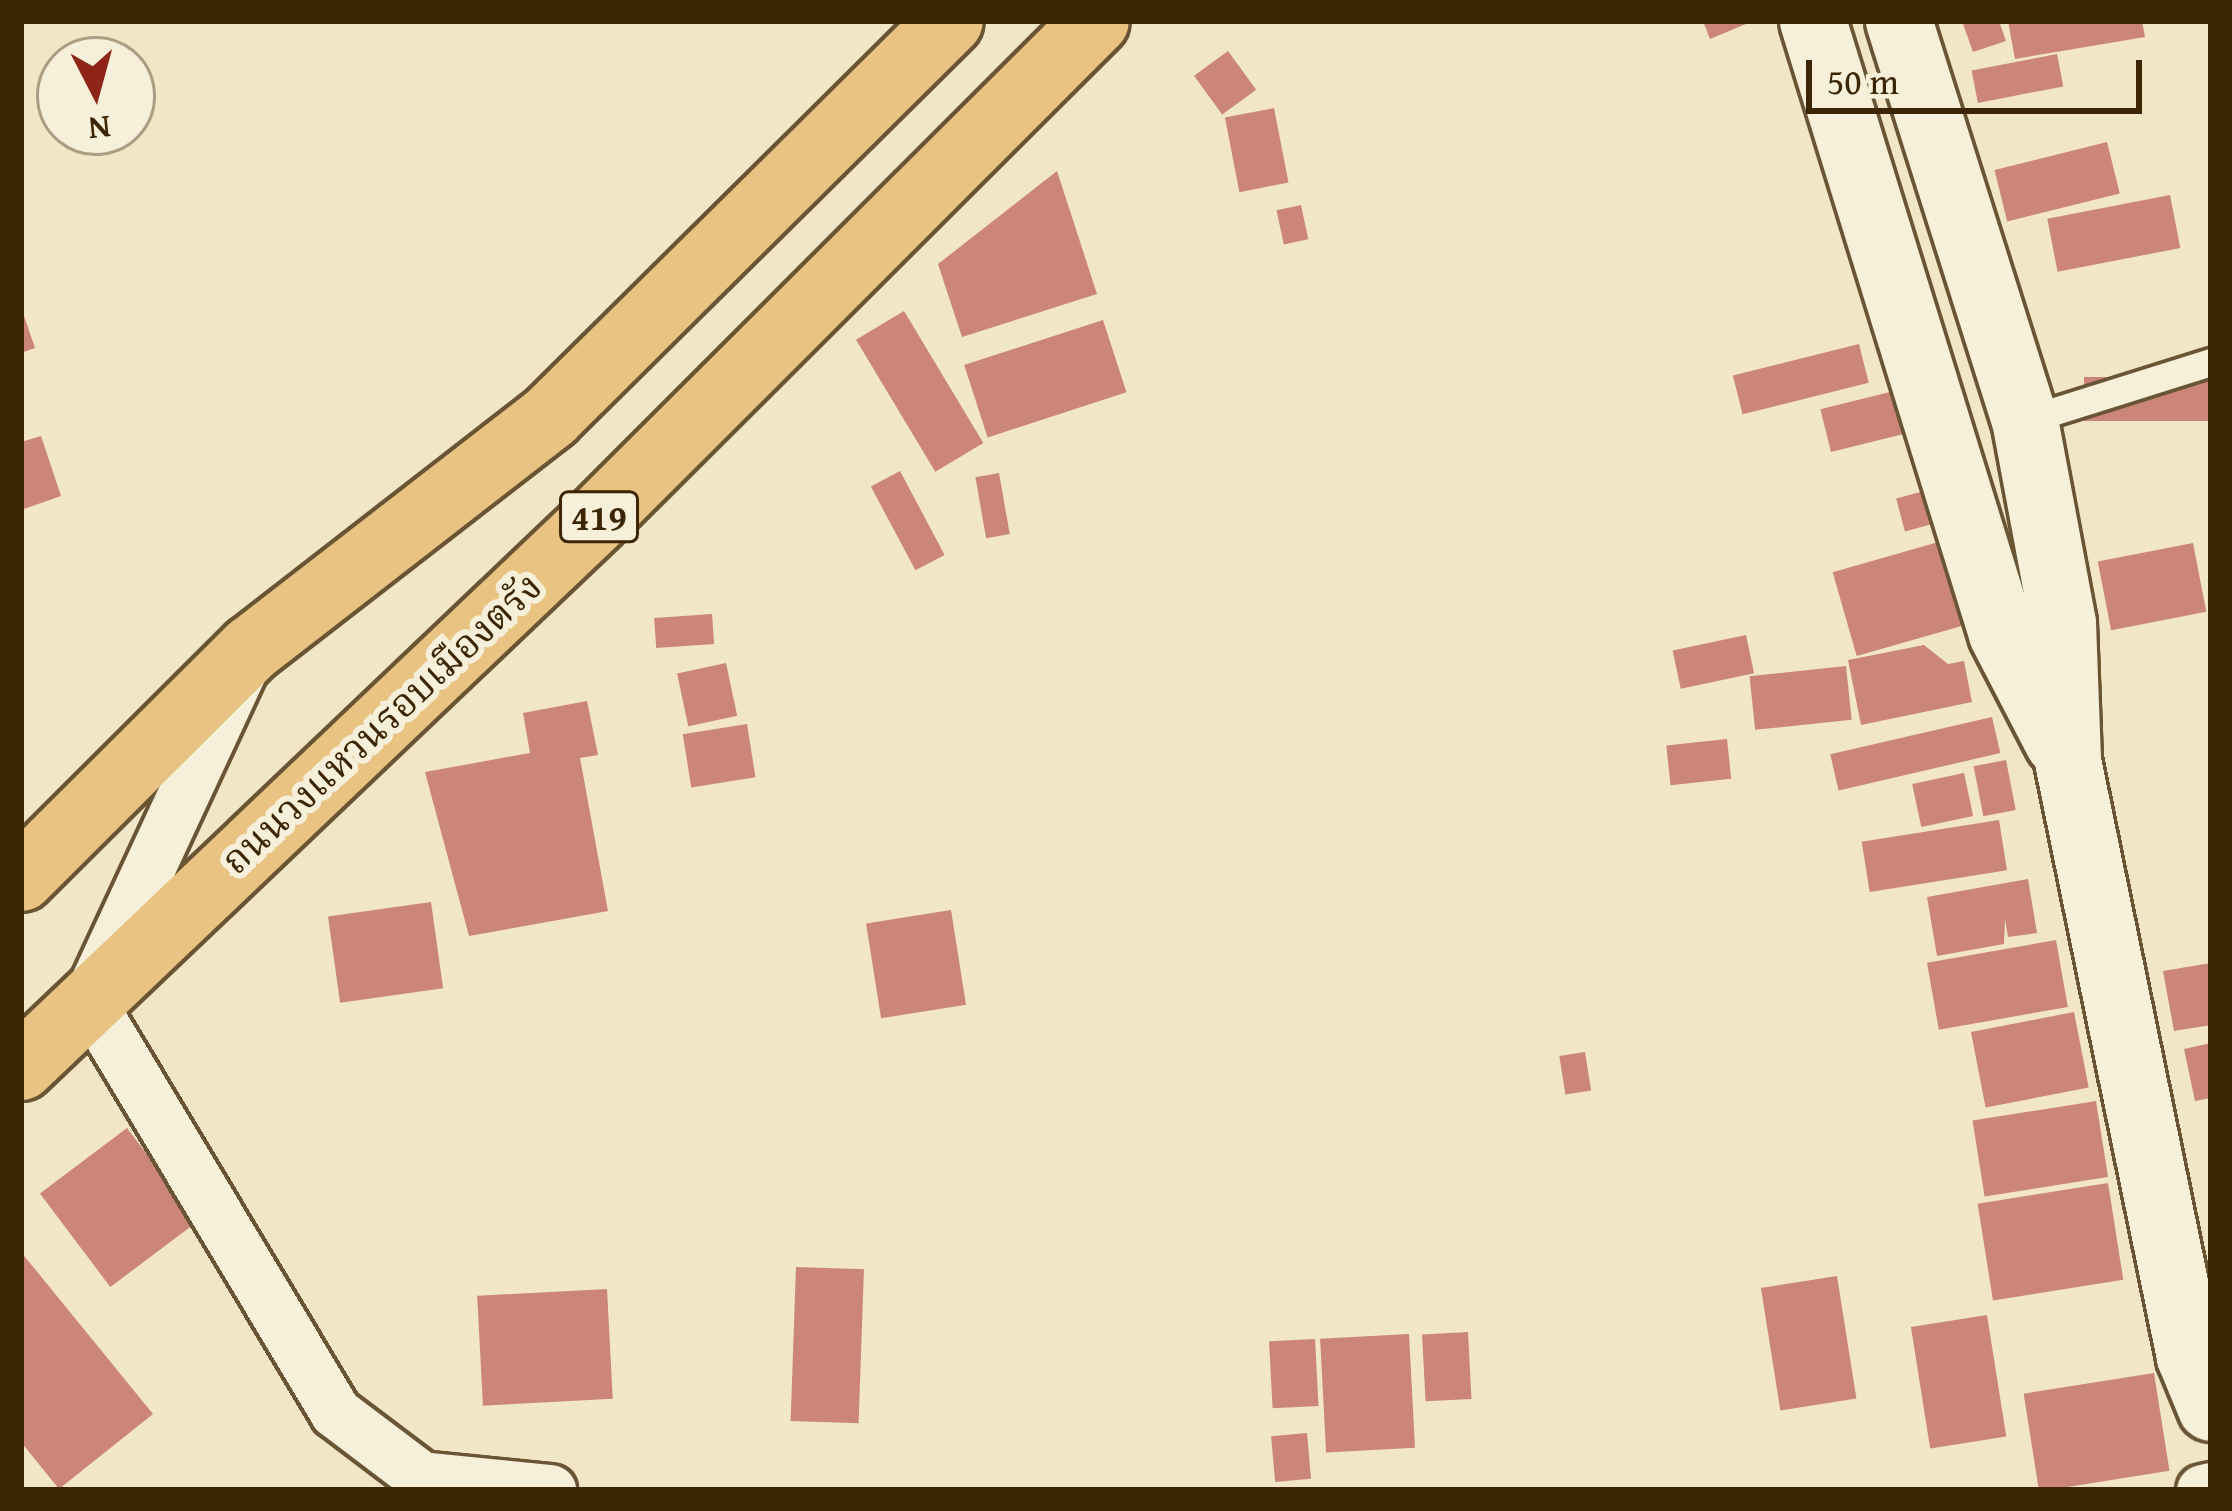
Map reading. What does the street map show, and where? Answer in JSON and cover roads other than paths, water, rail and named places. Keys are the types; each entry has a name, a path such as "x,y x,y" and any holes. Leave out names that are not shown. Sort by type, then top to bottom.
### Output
{"highway":[{"path":"21,878 251,649 551,416 950,21"},
{"name":"ถนนวงแหวนรอบเมืองตรัง","path":"21,1067 596,520 1096,21"}],"street":[{"path":"1813,21 2002,634 2068,761"},
{"path":"1900,21 2025,420 2063,623 2068,761 2190,1357 2211,1408"},
{"path":"251,649 88,999 335,1412 421,1477 550,1490"},
{"path":"2202,1490 2211,1488"}],"lane":[{"path":"2025,420 2211,362"}]}
